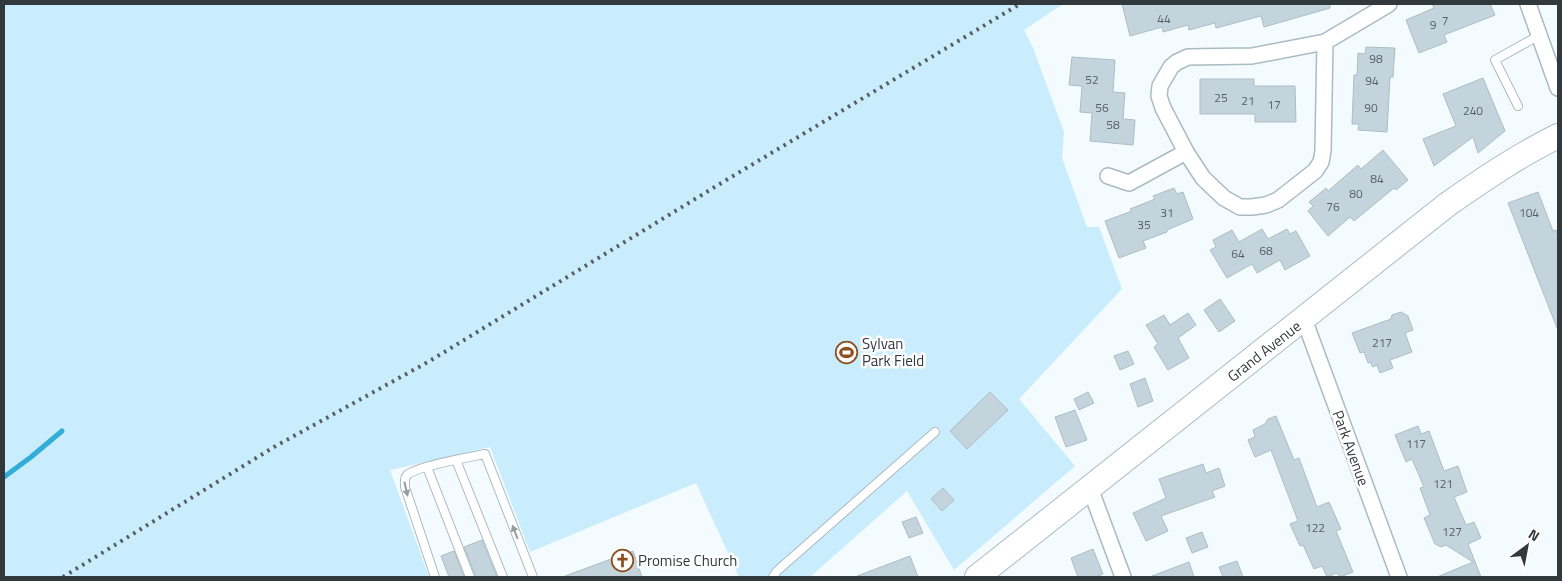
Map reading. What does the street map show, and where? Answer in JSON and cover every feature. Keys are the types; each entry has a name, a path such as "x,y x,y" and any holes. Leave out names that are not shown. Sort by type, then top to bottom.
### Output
{"main road":[{"name":"Grand Avenue","path":"977,577 1448,204 1489,176 1558,136"}],"street":[{"path":"1325,42 1323,151 1315,171 1278,200 1266,205 1240,206 1224,198 1204,178 1186,152 1169,121 1159,96 1160,86 1170,67 1188,57 1252,56 1325,42 1389,4"},
{"path":"1528,4 1558,88"},
{"path":"1108,176 1129,184 1186,152"},
{"name":"Park Avenue","path":"1304,319 1399,577"},
{"path":"1090,488 1123,577"}],"lane":[{"path":"1518,106 1495,60 1538,36"},
{"path":"773,577 784,564 935,432"},
{"path":"435,577 404,479 408,474 428,467 485,454 532,577"},
{"path":"456,460 503,577"},
{"path":"428,467 470,577"}],"shaded area":[{"path":"4,4 1063,4 1024,30 1033,48 1064,132 1062,158 1087,227 1099,227 1122,289 1019,399 1075,466 954,570 907,491 810,577 739,577 696,483 530,552 490,447 390,470 429,577 4,577"}],"building":[{"path":"1122,4 1330,4 1330,8 1264,27 1261,16 1216,28 1215,23 1189,30 1188,25 1163,32 1162,27 1130,36"},
{"path":"1432,4 1490,4 1495,15 1444,35 1447,42 1419,53 1406,20 1434,8"},
{"path":"1366,47 1395,48 1393,77 1390,77 1387,132 1358,130 1359,124 1352,124 1354,75 1357,75 1358,53 1365,54"},
{"path":"1072,57 1115,60 1113,92 1125,93 1123,119 1135,120 1133,145 1090,141 1092,113 1080,112 1082,86 1069,85"},
{"path":"1483,78 1505,131 1478,153 1473,137 1434,166 1423,139 1456,126 1443,94"},
{"path":"1200,79 1254,79 1254,86 1295,86 1296,122 1255,122 1255,114 1200,114"},
{"path":"1383,150 1408,180 1396,190 1394,188 1354,221 1350,217 1328,236 1308,211 1313,206 1309,202 1326,188 1328,191 1358,165 1361,169"},
{"path":"1174,188 1177,194 1183,192 1193,219 1143,241 1146,248 1119,258 1105,221 1132,211 1130,209 1155,199 1153,196"},
{"path":"1538,192 1553,231 1556,230 1558,237 1558,328 1508,203"},
{"path":"1262,229 1268,239 1287,229 1290,234 1296,231 1310,256 1285,270 1280,260 1257,273 1252,264 1227,278 1210,250 1216,247 1213,240 1232,230 1239,242"},
{"path":"1220,299 1235,321 1219,332 1204,310"},
{"path":"1401,312 1408,316 1413,330 1405,333 1412,352 1390,360 1393,368 1380,373 1377,365 1373,367 1370,362 1368,363 1364,352 1360,353 1352,333 1391,319 1392,315"},
{"path":"1188,313 1196,325 1178,338 1189,358 1168,370 1154,347 1158,344 1146,325 1164,315 1170,325"},
{"path":"1128,351 1134,364 1120,370 1114,356"},
{"path":"1145,378 1153,401 1138,407 1130,384"},
{"path":"990,392 1008,410 967,449 950,431"},
{"path":"1088,392 1094,403 1079,410 1074,399"},
{"path":"1075,410 1087,440 1066,447 1055,417"},
{"path":"1276,416 1294,460 1299,458 1317,507 1329,502 1341,529 1336,531 1353,572 1340,577 1337,573 1327,577 1322,566 1314,569 1303,545 1300,546 1290,524 1298,521 1271,450 1255,457 1248,440 1255,437 1253,430 1265,424 1268,419"},
{"path":"1418,426 1421,434 1429,431 1444,471 1458,466 1467,492 1454,497 1466,525 1474,522 1481,538 1468,544 1481,577 1437,577 1473,562 1446,545 1441,547 1435,544 1424,518 1430,515 1420,488 1424,487 1412,459 1406,462 1395,435"},
{"path":"1203,464 1206,473 1219,468 1225,486 1212,491 1215,497 1161,516 1168,531 1146,541 1133,513 1166,498 1159,479"},
{"path":"943,488 954,500 942,511 931,499"},
{"path":"916,517 923,533 909,538 902,522"},
{"path":"1202,532 1208,547 1192,553 1186,538"},
{"path":"482,540 497,577 476,577 464,547"},
{"path":"1093,549 1103,574 1096,577 1078,577 1071,558"},
{"path":"454,551 464,577 449,577 441,556"},
{"name":"Promise Church","path":"633,551 642,577 565,577 565,576"},
{"path":"910,556 918,577 857,576"},
{"path":"1237,561 1243,577 1223,577 1219,567"},
{"path":"1189,562 1194,577 1152,577 1152,576"}],"waterway":[{"path":"4,477 62,431"}],"railway":[{"path":"63,577 274,447 428,362 1020,4"}],"place":[{"name":"Sylvan Park Field","path":"846,352"},
{"name":"Promise Church","path":"622,560"}]}
